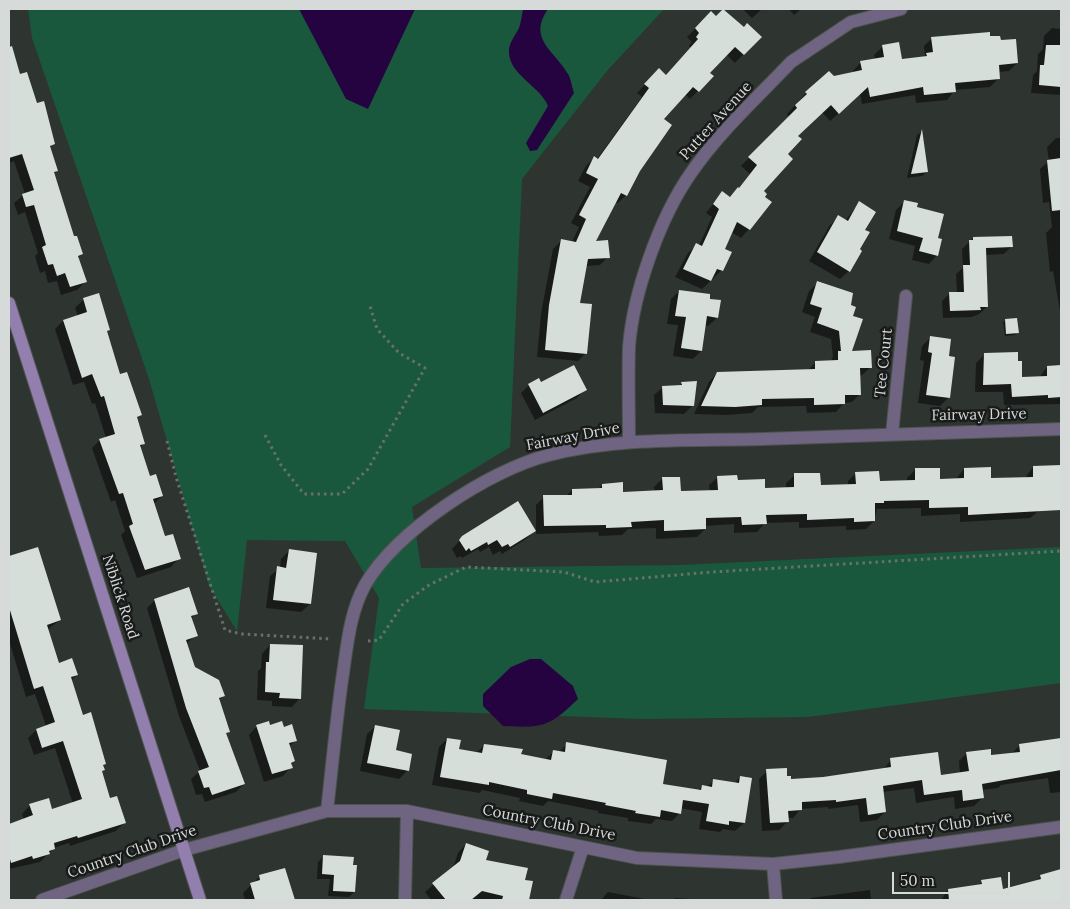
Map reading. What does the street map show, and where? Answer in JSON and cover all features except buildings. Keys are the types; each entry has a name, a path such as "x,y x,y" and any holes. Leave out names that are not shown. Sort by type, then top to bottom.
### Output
{"main road":[{"name":"Niblick Road","path":"9,303 200,900"}],"street":[{"name":"Putter Avenue","path":"629,442 630,346 638,300 647,262 677,196 690,173 705,154 791,62 806,50 851,22 901,9"},
{"name":"Tee Court","path":"892,434 906,296"},
{"name":"Fairway Drive","path":"327,811 348,636 356,605 366,584 384,561 419,527 446,507 518,464 551,454 629,442 1061,430"},
{"name":"Country Club Drive","path":"42,900 184,850 327,811 407,811 637,858 773,864 1061,827"},
{"path":"405,900 407,811"},
{"path":"566,900 583,847"},
{"path":"773,864 776,900"}],"path":[{"path":"265,435 281,465 304,494 342,494 368,469 425,368 399,353 377,329 370,306"},
{"path":"167,441 176,477 225,630 242,634 332,639"},
{"path":"368,641 379,640 403,604 429,585 466,567 564,572 595,582 712,572 1061,551"}],"green space":[{"path":"28,9 664,9 607,71 522,179 510,447 412,507 421,568 680,565 1061,547 1061,683 808,717 643,719 364,709 379,598 345,541 247,540 237,631 209,586 149,379 32,38"}],"shaded area":[{"path":"299,9 415,9 368,109 346,99"},
{"path":"523,9 548,9 542,19 540,29 542,37 545,44 568,74 574,93 537,150 530,151 526,143 548,106 511,61 510,46 519,28"},
{"path":"530,659 541,659 573,686 578,699 560,715 545,724 528,727 503,726 483,706 483,694 511,667"}]}
